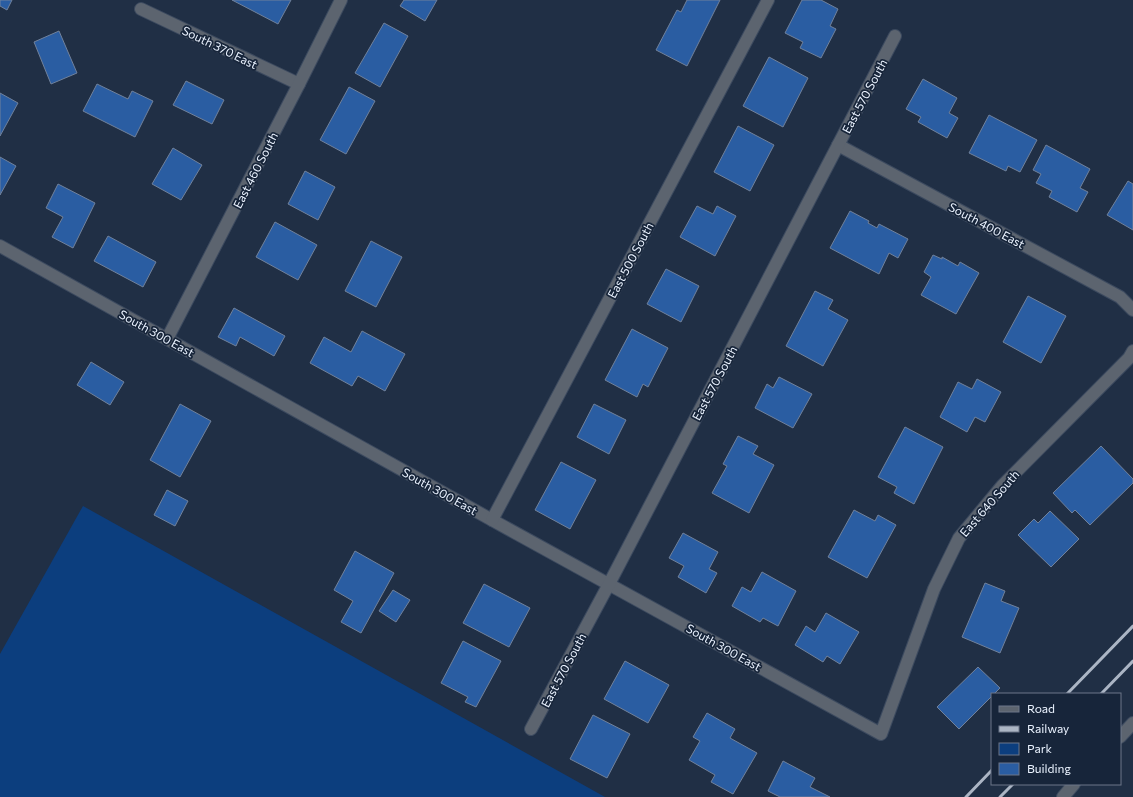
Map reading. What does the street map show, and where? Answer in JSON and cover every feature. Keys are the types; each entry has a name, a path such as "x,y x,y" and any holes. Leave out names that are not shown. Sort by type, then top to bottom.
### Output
{"street":[{"name":"East 460 South","path":"167,339 341,0"},
{"name":"East 500 South","path":"492,520 768,0"},
{"name":"South 370 East","path":"142,9 299,84"},
{"name":"East 570 South","path":"531,729 609,584 895,36"},
{"name":"South 400 East","path":"838,145 1120,297 1133,310"},
{"name":"South 300 East","path":"0,246 492,520 881,734"},
{"name":"East 640 South","path":"881,734 934,589 959,538 1002,486 1130,358 1133,352"},
{"path":"1121,736 1133,723"},
{"path":"1063,797 1073,785"}],"green space":[{"path":"83,506 605,797 0,797 0,654"}],"building":[{"path":"0,0 12,0 7,10 0,6"},
{"path":"232,0 291,0 278,24"},
{"path":"404,0 437,0 425,21 400,6"},
{"path":"687,0 720,0 687,66 656,50 677,10 681,12"},
{"path":"802,0 821,0 838,9 830,26 836,29 821,58 800,48 803,42 785,33"},
{"path":"384,23 408,36 380,87 355,73"},
{"path":"59,31 77,73 51,84 34,42"},
{"path":"769,57 808,78 783,127 743,106"},
{"path":"923,79 957,98 949,113 958,118 947,138 918,122 921,117 906,109"},
{"path":"186,81 224,100 212,124 173,105"},
{"path":"97,84 128,99 132,91 153,101 135,137 83,111"},
{"path":"349,87 375,101 346,154 320,140"},
{"path":"0,93 18,103 0,136"},
{"path":"989,115 1037,140 1020,172 1008,166 1006,171 969,153"},
{"path":"738,126 774,145 750,191 714,172"},
{"path":"1046,145 1090,169 1080,188 1088,192 1077,212 1049,197 1052,191 1036,183 1041,174 1033,170"},
{"path":"173,148 202,165 181,200 152,184"},
{"path":"0,157 16,166 0,195"},
{"path":"305,171 335,187 318,220 288,204"},
{"path":"1128,181 1133,184 1133,230 1107,215"},
{"path":"58,184 95,203 73,248 52,237 63,217 46,208"},
{"path":"697,206 713,214 717,206 736,216 715,256 680,237"},
{"path":"850,211 869,221 868,223 877,228 879,224 908,239 898,258 889,253 879,274 830,248"},
{"path":"275,222 317,245 298,280 256,257"},
{"path":"108,236 156,262 143,287 94,261"},
{"path":"371,241 402,257 376,307 345,291"},
{"path":"933,255 942,259 942,257 958,266 960,262 979,273 956,314 921,295 931,277 924,272"},
{"path":"666,269 699,286 681,322 647,304"},
{"path":"815,291 833,300 828,309 848,320 823,366 786,346"},
{"path":"1028,296 1066,316 1041,363 1003,342"},
{"path":"234,308 285,336 274,356 240,337 236,346 218,337"},
{"path":"632,329 668,348 648,387 643,384 637,397 605,380"},
{"path":"362,331 405,354 385,391 358,376 352,386 310,363 324,337 351,352"},
{"path":"91,362 124,382 110,405 77,385"},
{"path":"779,377 812,394 793,428 755,408 767,384 773,388"},
{"path":"977,379 1001,392 985,422 975,417 967,432 940,417 958,382 972,389"},
{"path":"180,404 211,421 180,477 150,460"},
{"path":"594,404 626,420 609,454 577,437"},
{"path":"905,427 943,447 914,504 894,493 897,487 878,477"},
{"path":"738,436 758,446 753,454 774,465 749,513 712,493 727,466 723,464"},
{"path":"1101,446 1133,479 1133,483 1090,525 1075,510 1072,513 1053,493"},
{"path":"561,462 596,480 570,529 535,510"},
{"path":"167,490 188,501 175,526 154,515"},
{"path":"854,510 875,521 878,515 896,525 867,578 828,557"},
{"path":"1050,511 1079,539 1051,567 1018,535 1034,519 1038,523"},
{"path":"683,533 718,552 709,569 717,573 706,593 678,577 684,566 669,558"},
{"path":"355,551 394,573 361,633 341,622 353,601 334,590"},
{"path":"762,572 796,591 778,626 763,618 760,622 732,606 742,587 751,592"},
{"path":"985,583 1005,591 1001,601 1019,608 1000,653 962,637"},
{"path":"484,584 530,608 509,647 463,623"},
{"path":"393,590 410,600 396,622 379,611"},
{"path":"826,613 859,632 840,664 827,656 823,662 795,645 806,626 815,632"},
{"path":"463,641 501,661 476,707 465,702 468,697 441,683"},
{"path":"625,661 669,685 648,723 604,699"},
{"path":"978,667 1000,688 995,693 991,693 991,697 959,729 937,707"},
{"path":"707,713 735,729 730,738 757,753 733,794 711,782 715,775 689,760 700,741 693,737"},
{"path":"593,715 630,734 607,778 570,759"},
{"path":"783,761 815,778 810,787 830,797 780,797 768,791"}],"railway":[{"path":"1068,693 1133,626"},
{"path":"1102,693 1133,661"},
{"path":"966,797 991,771"},
{"path":"1000,797 1012,785"}]}
